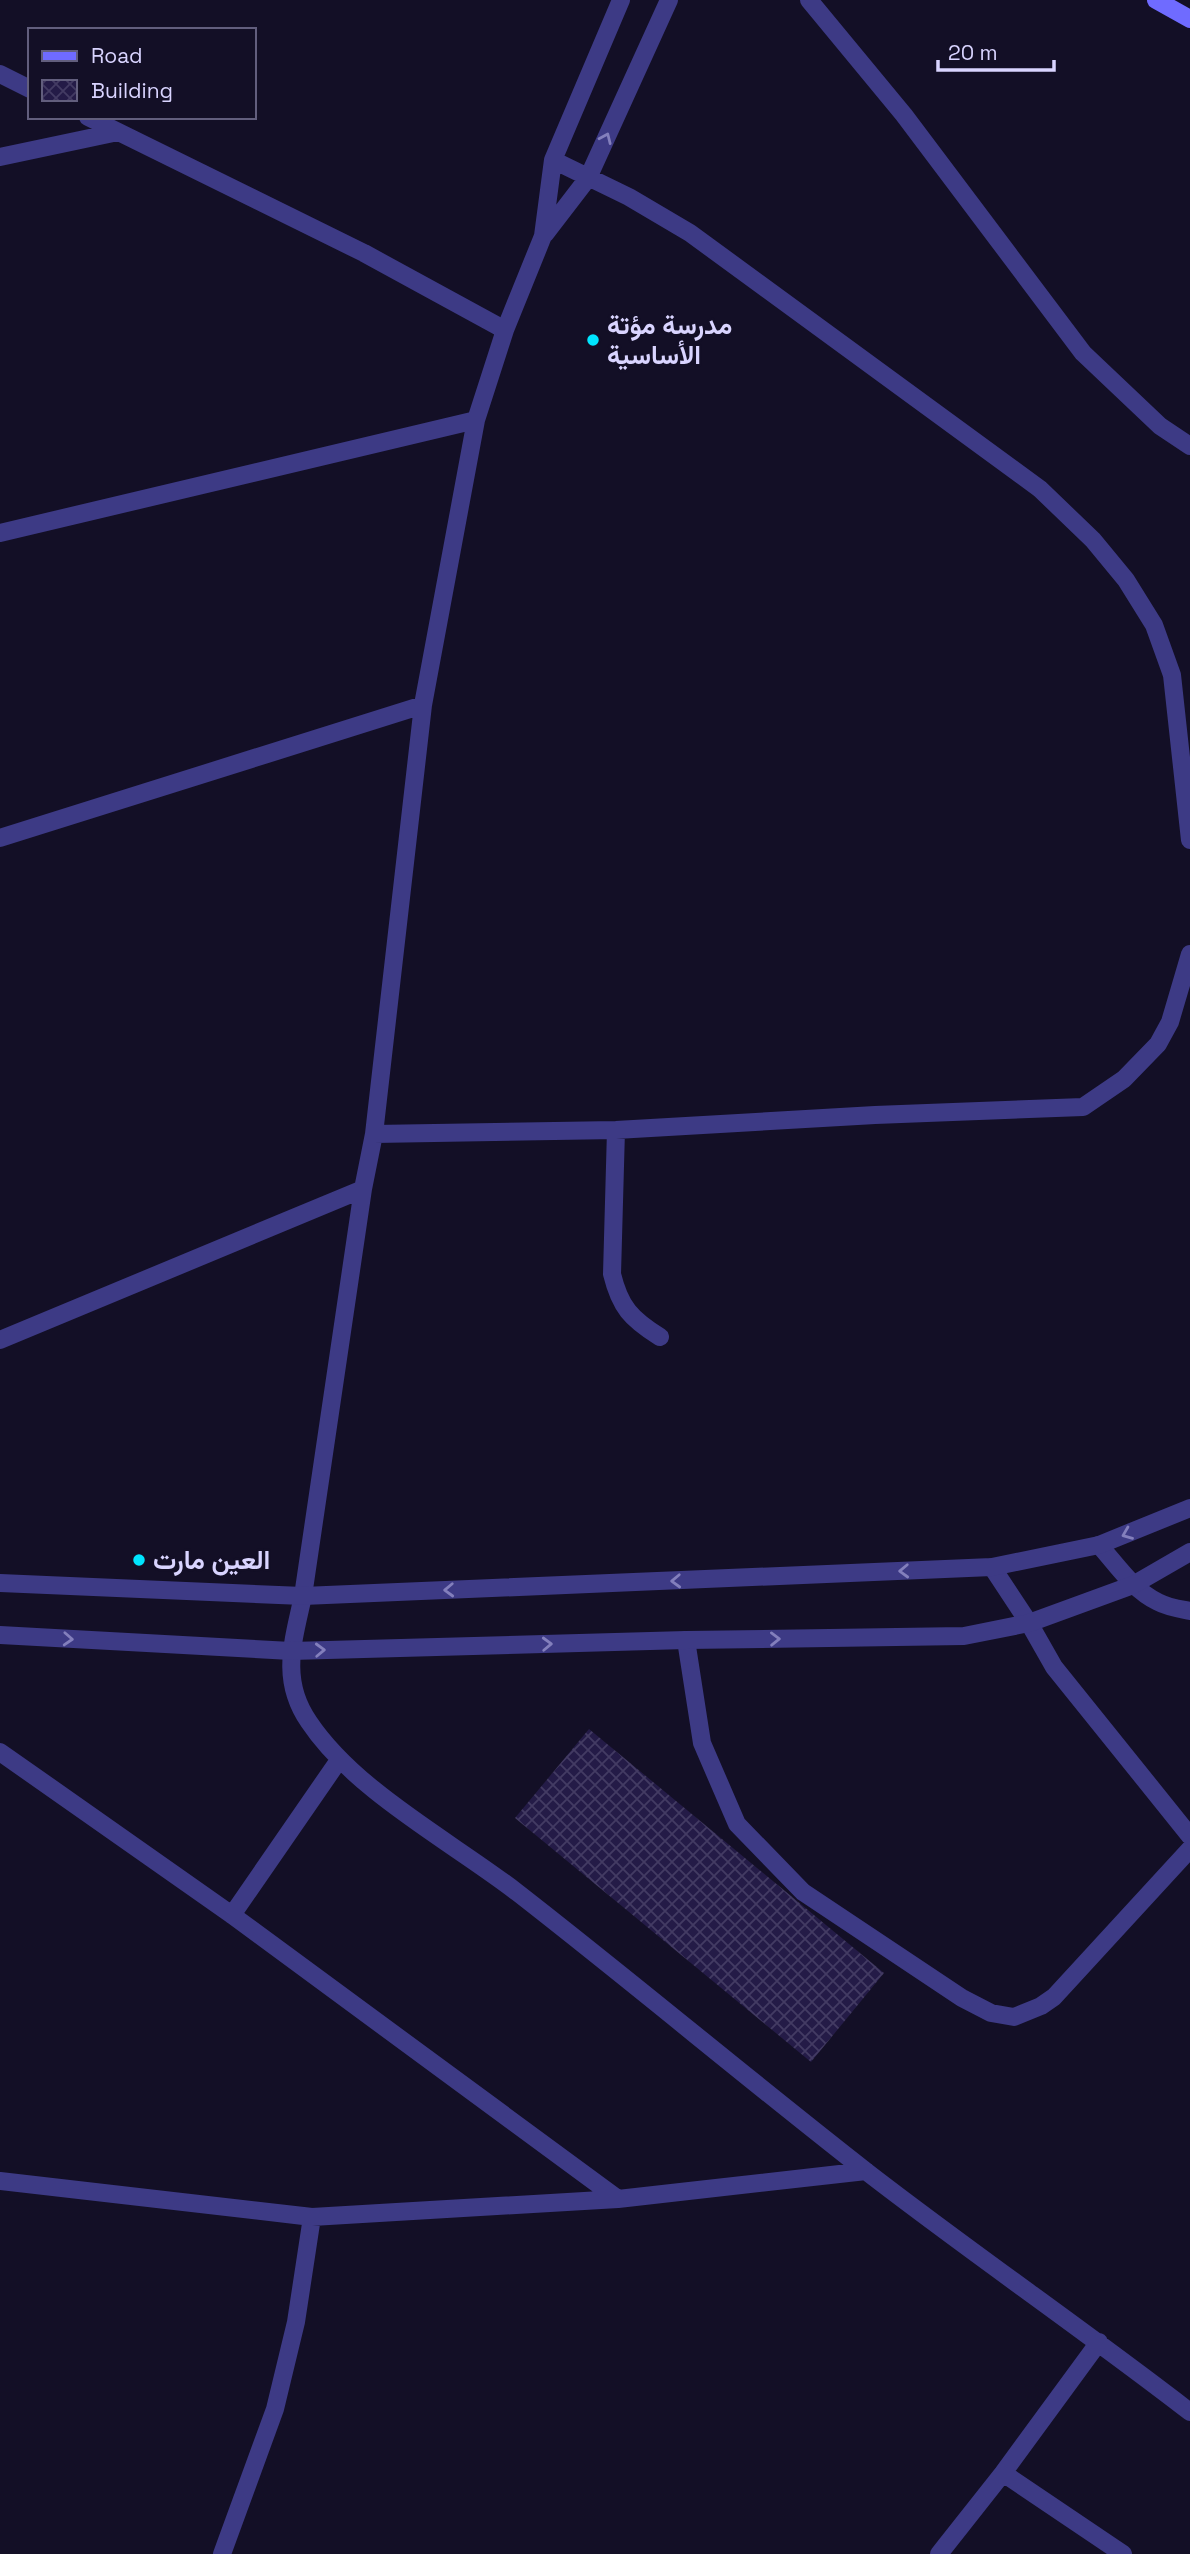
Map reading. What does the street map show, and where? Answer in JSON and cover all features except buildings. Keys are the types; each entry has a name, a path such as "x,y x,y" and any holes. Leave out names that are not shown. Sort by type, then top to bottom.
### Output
{"main road":[{"path":"1156,0 1190,19"}],"street":[{"path":"621,0 553,160 543,236 505,330 476,419 424,705 374,1134 363,1189 303,1596 291,1651 293,1693 308,1722 339,1760 515,1891 866,2171 1190,2412"},
{"path":"543,236 588,178 669,0"},
{"path":"809,0 904,115 1083,353 1160,426 1190,446"},
{"path":"0,75 28,88"},
{"path":"92,119 364,253 505,330"},
{"path":"0,157 118,132"},
{"path":"553,160 629,197 680,227 750,276 1040,489 1093,540 1126,580 1154,625 1171,675 1190,840"},
{"path":"0,533 476,419"},
{"path":"0,838 424,705"},
{"path":"374,1134 616,1130 875,1115 1083,1107 1124,1079 1158,1044 1170,1022 1190,954"},
{"path":"616,1130 612,1274 617,1294 631,1316 660,1337"},
{"path":"0,1340 363,1189"},
{"path":"0,1583 303,1596 992,1567 1099,1545 1190,1508"},
{"path":"1099,1545 1133,1585 1159,1603 1190,1611"},
{"path":"0,1635 291,1651 686,1640 964,1636 1029,1623 1133,1585 1190,1552"},
{"path":"992,1567 1054,1667 1190,1836"},
{"path":"686,1640 702,1743 737,1824 803,1892 962,1998 992,2013 1014,2017 1041,2006 1054,1997 1190,1849"},
{"path":"0,1752 232,1915 618,2199"},
{"path":"232,1915 339,1760"},
{"path":"0,2181 312,2217 618,2199 866,2171"},
{"path":"222,2554 275,2409 296,2322 312,2217"},
{"path":"939,2554 1003,2473 1099,2342"},
{"path":"1003,2473 1123,2554"}],"place":[{"name":"مدرسة مؤتة الأساسية","path":"593,340"},
{"name":"العين مارت","path":"139,1560"}]}
